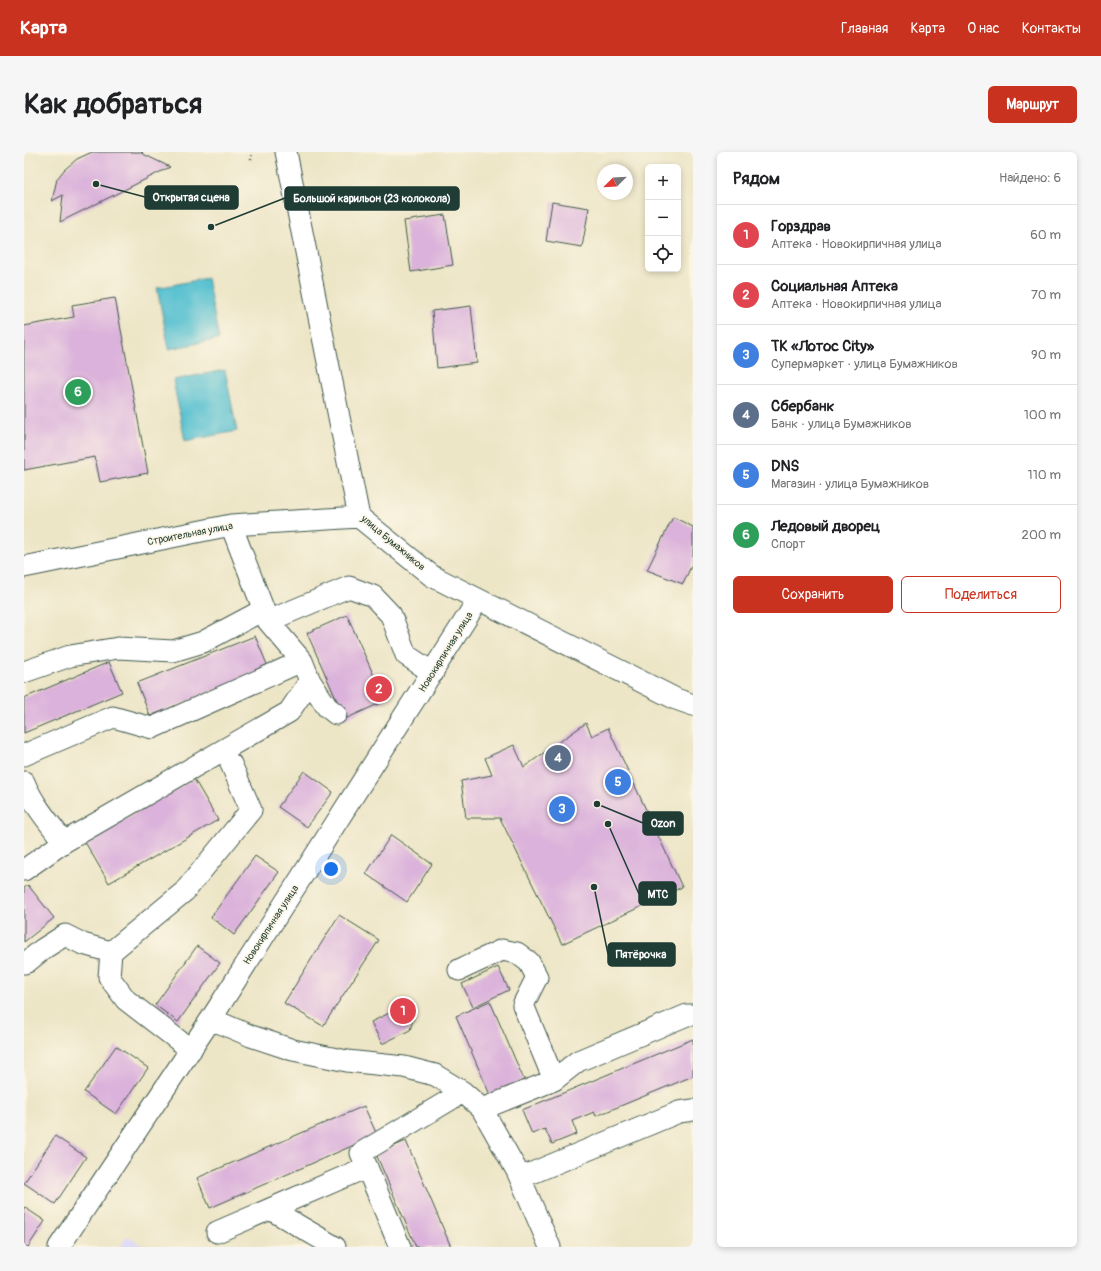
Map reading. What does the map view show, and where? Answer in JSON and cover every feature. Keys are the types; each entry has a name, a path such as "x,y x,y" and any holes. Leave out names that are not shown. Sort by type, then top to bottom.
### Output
{"street":[{"name":"улица Бумажников","path":"286,152 359,517 432,576 676,699 693,705"},
{"name":"Строительная улица","path":"24,567 231,525 359,517"},
{"path":"231,525 266,615 302,661 310,681 326,707 336,714"},
{"path":"24,672 70,656 118,648 172,651 203,642 266,615 350,587 373,596 391,615 406,655 433,673"},
{"name":"Новокирпичная улица","path":"59,1247 191,1050 433,673 478,600"},
{"path":"24,754 113,717 152,728 302,661"},
{"path":"24,870 64,842 289,712 310,681"},
{"path":"191,1050 126,1000 109,977 111,952 185,891 252,810 231,764"},
{"path":"24,782 39,807 64,842"},
{"path":"24,963 65,934 83,944 111,952"},
{"path":"459,970 502,950 517,953 529,962 536,977 523,1005 554,1080"},
{"path":"482,1109 554,1080 578,1061 687,1015 693,1014"},
{"path":"211,1019 250,1036 293,1050 347,1062 404,1067 435,1075 463,1092 482,1109 520,1178 550,1247"},
{"path":"217,1232 270,1209 364,1160 463,1092"},
{"path":"520,1178 679,1112 693,1110"},
{"path":"364,1160 400,1247"},
{"path":"270,1209 335,1247"}],"path":[{"path":"251,160 252,152"}],"shaded area":[{"path":"127,1236 145,1247 120,1247"}],"water":[{"path":"207,278 219,339 169,349 157,288"},
{"path":"225,370 237,431 185,441 173,380"}],"building":[{"path":"92,152 143,152 141,153 170,167 60,222 63,195 52,201 57,179 64,170 77,159"},
{"path":"552,202 589,208 582,247 546,241"},
{"path":"445,215 453,265 411,272 404,221"},
{"path":"115,298 148,473 100,482 95,457 24,470 24,326 74,317 72,305"},
{"path":"471,306 477,363 437,368 432,311"},
{"path":"673,517 693,527 693,562 683,584 647,570"},
{"path":"347,615 385,701 345,719 307,633"},
{"path":"255,636 269,669 150,716 137,683"},
{"path":"109,662 122,692 24,733 24,698"},
{"path":"586,723 592,736 608,728 682,887 562,944 500,818 466,818 461,781 492,775 485,758 514,745 524,767"},
{"path":"304,771 333,792 307,827 278,807"},
{"path":"194,779 218,820 109,883 85,842"},
{"path":"391,835 432,864 407,902 366,874"},
{"path":"255,856 279,872 234,935 211,917"},
{"path":"28,885 54,918 24,942 24,888"},
{"path":"339,915 379,940 323,1026 284,1003"},
{"path":"197,946 220,963 178,1022 155,1005"},
{"path":"498,967 509,990 473,1007 462,984"},
{"path":"490,1001 524,1080 490,1095 456,1016"},
{"path":"410,1003 415,1014 410,1030 382,1044 371,1022"},
{"path":"693,1039 693,1076 596,1116 594,1112 572,1121 577,1134 552,1144 545,1129 532,1134 522,1110"},
{"path":"116,1046 148,1068 116,1114 84,1092"},
{"path":"364,1106 377,1135 210,1208 197,1178"},
{"path":"55,1136 86,1157 55,1204 24,1183"},
{"path":"406,1141 451,1247 416,1247 376,1154"},
{"path":"24,1207 45,1221 28,1247 24,1247"}],"place":[{"name":"Открытая сцена","path":"96,184"},
{"name":"Большой карильон (23 колокола)","path":"211,227"},
{"name":"Ледовый дворец","path":"78,392"},
{"name":"Социальная Аптека","path":"379,689"},
{"name":"Сбербанк","path":"558,758"},
{"name":"DNS","path":"618,782"},
{"name":"Ozon","path":"597,804"},
{"name":"ТК «Лотос City»","path":"562,809"},
{"name":"МТС","path":"608,824"},
{"name":"Пятёрочка","path":"594,887"},
{"name":"Горздрав","path":"403,1011"}]}
